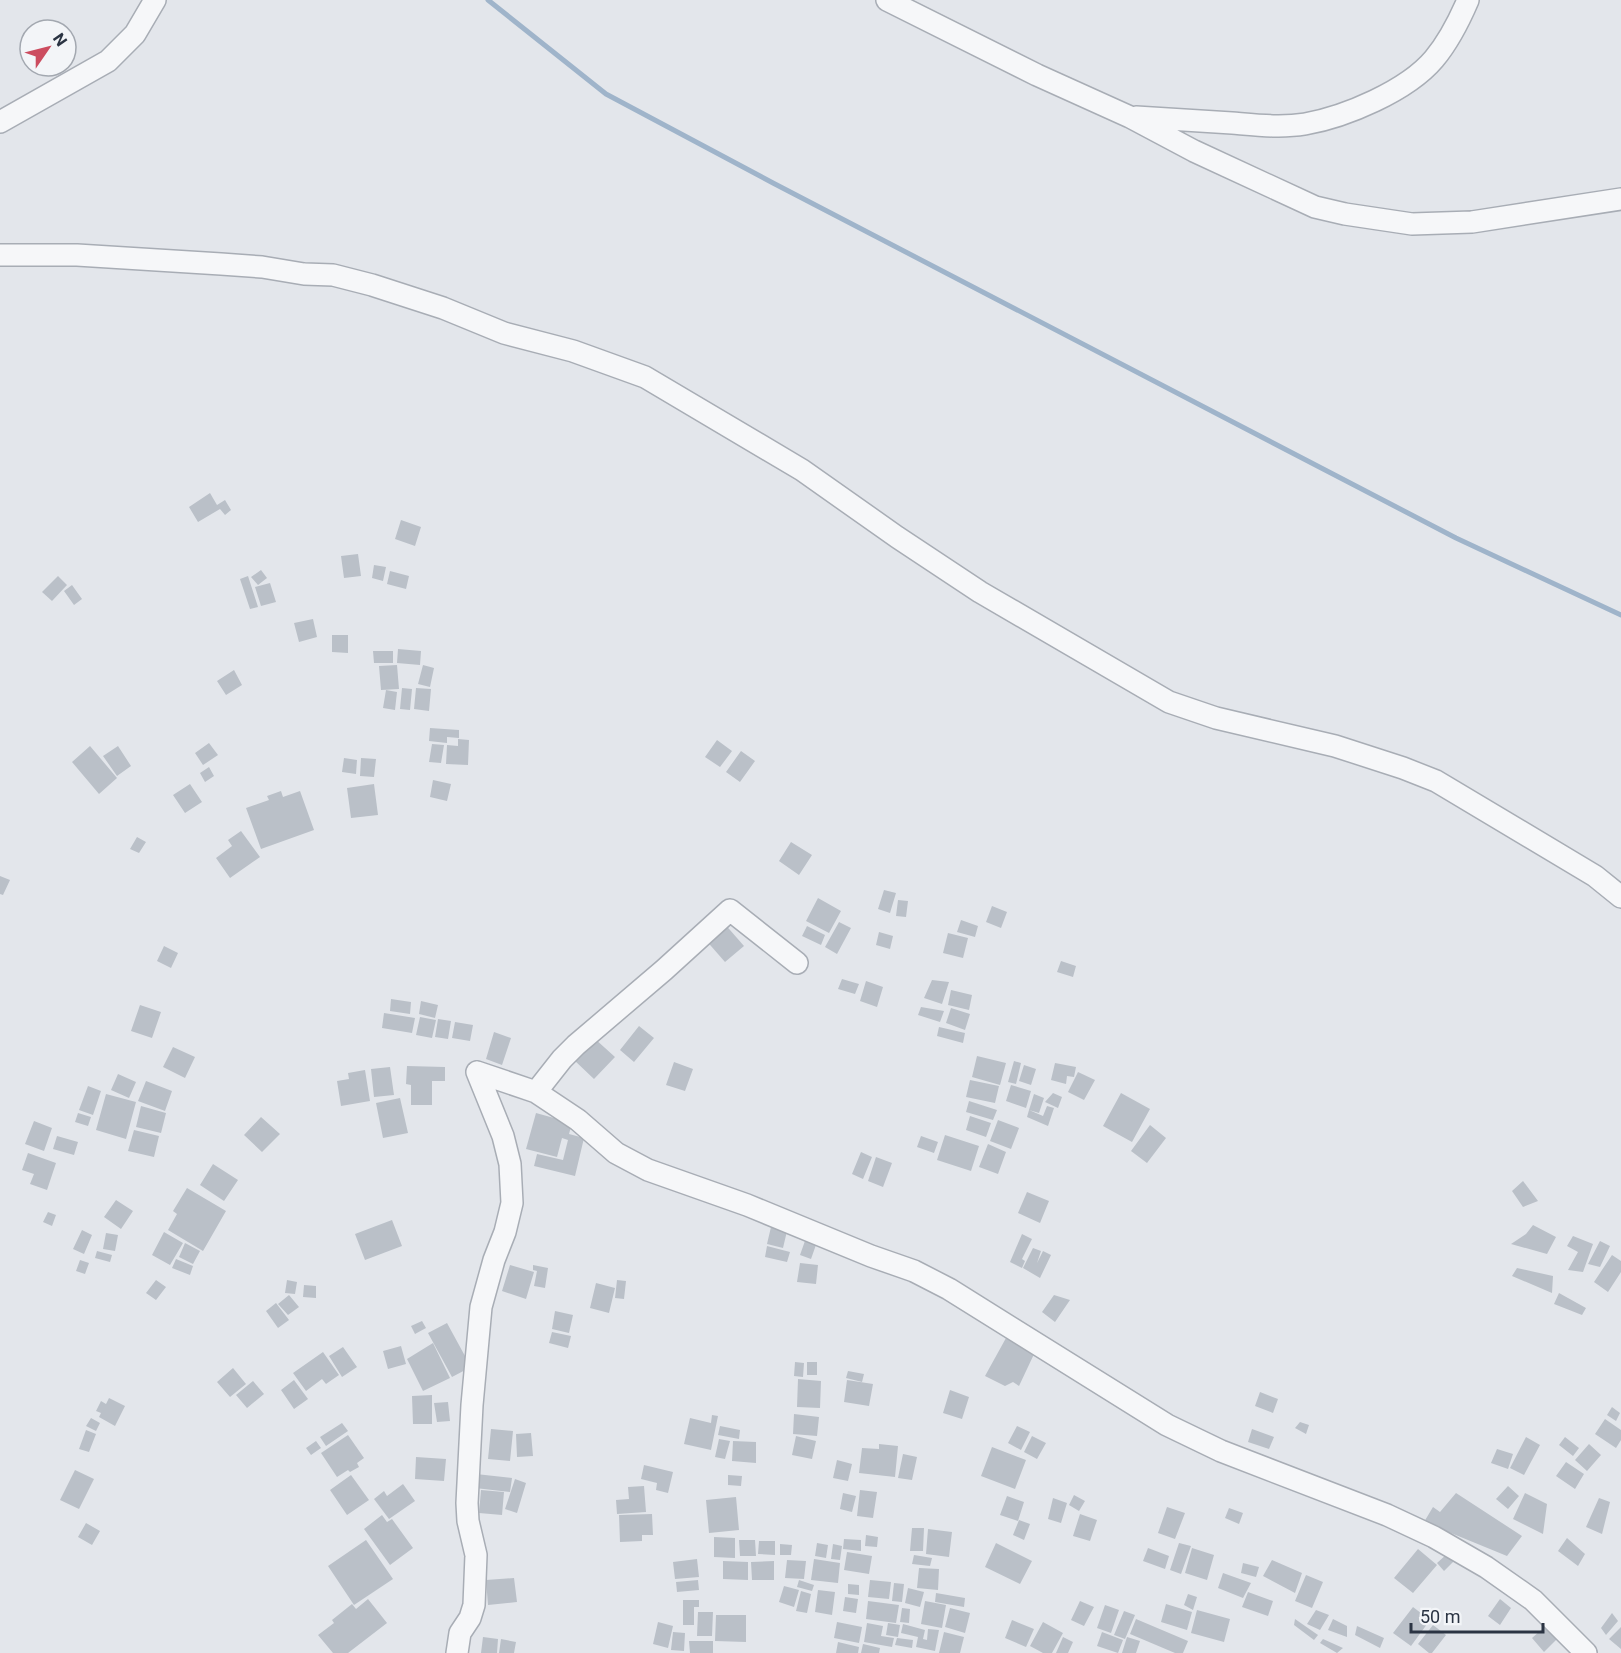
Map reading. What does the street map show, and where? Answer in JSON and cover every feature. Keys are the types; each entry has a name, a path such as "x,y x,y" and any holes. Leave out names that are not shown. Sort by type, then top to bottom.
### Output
{"street":[{"path":"0,122 108,61 135,34 155,0"},
{"path":"887,0 1037,75 1130,117 1194,151 1315,207 1412,225 1472,222 1621,199"},
{"path":"1130,117 1274,126 1305,124 1345,114 1390,92 1433,60 1454,32 1468,0"},
{"path":"0,255 77,255 177,261 333,275 372,285 504,333 573,351 645,377 802,470 980,592 1169,702 1216,718 1335,746 1436,781 1596,876 1621,897"},
{"path":"536,1092 576,1045 730,910 797,963"},
{"path":"457,1653 460,1633 470,1618 474,1605 476,1555 468,1521 467,1503 472,1405 481,1307 512,1203 510,1164 505,1145 477,1072 536,1092 578,1120 616,1153 639,1165 914,1271 949,1289 1167,1425 1221,1451 1387,1515 1434,1537 1486,1567 1533,1600 1586,1653"}],"building":[{"path":"210,493 217,505 225,500 231,510 225,515 220,509 198,522 189,507"},
{"path":"401,520 421,527 415,546 395,539"},
{"path":"358,554 361,576 344,578 341,556"},
{"path":"374,565 386,567 383,581 372,578"},
{"path":"261,570 267,578 258,585 251,577"},
{"path":"390,571 409,576 406,589 387,584"},
{"path":"58,576 67,585 52,601 42,592"},
{"path":"248,576 258,607 250,609 240,579"},
{"path":"270,583 276,602 261,606 255,587"},
{"path":"72,585 82,599 74,605 64,591"},
{"path":"313,619 317,637 299,642 294,623"},
{"path":"332,635 348,635 348,653 332,652"},
{"path":"398,649 421,651 420,665 397,663"},
{"path":"373,651 393,651 393,663 374,663"},
{"path":"397,665 399,689 381,690 379,666"},
{"path":"423,665 434,668 430,687 418,684"},
{"path":"234,670 242,685 226,695 217,681"},
{"path":"402,688 412,689 410,710 400,709"},
{"path":"416,688 431,689 429,711 414,709"},
{"path":"386,690 397,692 395,710 383,708"},
{"path":"430,728 459,730 459,738 447,737 447,743 429,741"},
{"path":"458,739 469,740 468,765 446,764 447,745 458,746"},
{"path":"717,740 732,751 720,767 705,757"},
{"path":"209,743 218,755 203,765 195,753"},
{"path":"432,744 444,745 441,763 429,762"},
{"path":"90,746 117,778 99,794 72,762"},
{"path":"118,746 131,766 117,776 103,756"},
{"path":"741,751 755,761 740,782 726,772"},
{"path":"344,758 357,760 356,774 342,772"},
{"path":"361,758 376,759 374,777 360,776"},
{"path":"209,767 214,776 205,782 200,773"},
{"path":"433,780 451,784 447,801 430,797"},
{"path":"190,784 202,802 185,813 173,795"},
{"path":"374,784 378,815 351,818 347,788"},
{"path":"281,791 283,797 300,791 314,830 261,849 246,808 269,800 267,796"},
{"path":"241,831 260,857 230,878 216,858 232,846 228,840"},
{"path":"137,837 146,842 139,853 130,849"},
{"path":"791,842 812,855 799,875 779,861"},
{"path":"0,876 10,880 3,895 0,894"},
{"path":"884,890 896,893 890,913 878,909"},
{"path":"818,898 841,911 829,933 806,921"},
{"path":"898,900 908,901 906,917 896,916"},
{"path":"992,906 1007,912 1001,928 986,922"},
{"path":"961,920 978,926 975,937 957,932"},
{"path":"723,922 744,946 725,962 704,938"},
{"path":"839,922 851,928 837,954 825,947"},
{"path":"807,926 825,935 821,945 802,936"},
{"path":"879,932 893,936 890,949 876,945"},
{"path":"948,933 968,938 963,958 943,953"},
{"path":"164,946 178,953 171,968 157,961"},
{"path":"1061,961 1076,966 1073,977 1057,972"},
{"path":"842,979 859,984 855,994 838,989"},
{"path":"932,980 949,982 942,1004 924,998"},
{"path":"866,981 883,987 877,1007 860,1001"},
{"path":"951,990 972,995 969,1010 948,1005"},
{"path":"391,999 411,1002 410,1014 390,1011"},
{"path":"421,1001 438,1005 435,1018 419,1014"},
{"path":"140,1005 161,1012 152,1038 131,1031"},
{"path":"921,1007 944,1011 940,1022 918,1015"},
{"path":"951,1008 970,1014 965,1030 946,1023"},
{"path":"384,1013 415,1018 412,1033 382,1028"},
{"path":"420,1017 436,1020 432,1038 416,1035"},
{"path":"438,1019 451,1021 448,1039 435,1037"},
{"path":"455,1022 473,1025 470,1041 452,1038"},
{"path":"639,1026 654,1038 634,1062 620,1050"},
{"path":"939,1027 965,1033 963,1043 937,1036"},
{"path":"494,1032 511,1038 502,1065 486,1059"},
{"path":"594,1038 615,1057 594,1079 574,1060"},
{"path":"173,1047 195,1057 185,1078 163,1067"},
{"path":"977,1056 1006,1063 1000,1085 972,1077"},
{"path":"1014,1061 1021,1063 1016,1084 1008,1082"},
{"path":"674,1062 693,1069 685,1091 666,1085"},
{"path":"1055,1063 1076,1067 1074,1077 1067,1076 1066,1084 1051,1080"},
{"path":"1024,1065 1036,1069 1031,1085 1019,1081"},
{"path":"407,1066 445,1067 445,1081 432,1081 432,1105 411,1105 411,1085 406,1084"},
{"path":"390,1067 394,1095 374,1097 371,1069"},
{"path":"365,1070 370,1101 341,1106 337,1081 349,1079 348,1073"},
{"path":"1078,1072 1095,1080 1084,1100 1068,1092"},
{"path":"118,1074 136,1082 129,1098 111,1090"},
{"path":"970,1080 999,1086 995,1103 966,1097"},
{"path":"146,1081 172,1091 165,1111 138,1101"},
{"path":"1011,1085 1031,1091 1026,1108 1006,1101"},
{"path":"88,1086 101,1091 93,1115 79,1110"},
{"path":"1053,1093 1062,1097 1058,1108 1045,1102"},
{"path":"1121,1093 1150,1109 1132,1142 1103,1126"},
{"path":"106,1094 136,1102 126,1139 96,1130"},
{"path":"1034,1094 1044,1098 1039,1113 1029,1110"},
{"path":"400,1098 408,1133 383,1138 376,1103"},
{"path":"969,1101 997,1110 993,1120 966,1112"},
{"path":"141,1106 166,1113 161,1133 136,1127"},
{"path":"1047,1106 1054,1108 1048,1126 1027,1117 1029,1110 1043,1116"},
{"path":"78,1113 91,1117 88,1126 75,1122"},
{"path":"536,1113 572,1123 569,1134 584,1138 575,1176 534,1166 537,1154 563,1160 568,1140 562,1138 557,1157 526,1149"},
{"path":"970,1116 991,1123 986,1137 966,1130"},
{"path":"261,1117 280,1134 262,1152 244,1135"},
{"path":"998,1120 1019,1128 1011,1149 990,1141"},
{"path":"34,1121 52,1128 44,1151 25,1144"},
{"path":"1150,1125 1166,1138 1147,1163 1131,1151"},
{"path":"134,1130 159,1136 154,1157 128,1151"},
{"path":"945,1135 979,1146 971,1171 937,1160"},
{"path":"57,1136 78,1142 74,1155 53,1149"},
{"path":"921,1136 938,1142 934,1153 917,1147"},
{"path":"988,1144 1006,1152 998,1174 979,1167"},
{"path":"861,1152 872,1157 863,1179 852,1174"},
{"path":"28,1153 56,1163 47,1190 30,1184 34,1174 22,1170"},
{"path":"876,1157 892,1163 883,1187 868,1181"},
{"path":"213,1164 238,1180 224,1201 200,1185"},
{"path":"1523,1181 1538,1201 1523,1207 1512,1191"},
{"path":"187,1188 226,1211 203,1251 168,1230 177,1214 173,1211"},
{"path":"1027,1192 1049,1201 1040,1223 1018,1213"},
{"path":"116,1200 133,1211 121,1229 104,1217"},
{"path":"48,1212 56,1215 52,1226 43,1222"},
{"path":"392,1220 402,1246 365,1260 355,1234"},
{"path":"1533,1225 1556,1237 1547,1254 1511,1244 1526,1234"},
{"path":"771,1227 787,1231 783,1248 767,1244"},
{"path":"82,1230 92,1235 84,1254 73,1249"},
{"path":"164,1232 183,1243 170,1265 152,1255"},
{"path":"106,1233 118,1235 115,1251 103,1249"},
{"path":"1022,1234 1032,1239 1022,1259 1025,1261 1022,1268 1010,1262"},
{"path":"1573,1236 1593,1244 1583,1272 1568,1270 1578,1252 1567,1246"},
{"path":"806,1238 817,1242 811,1259 800,1255"},
{"path":"1600,1241 1610,1246 1600,1267 1588,1264"},
{"path":"185,1243 200,1251 193,1264 179,1257"},
{"path":"767,1246 790,1252 787,1262 765,1257"},
{"path":"1033,1248 1041,1251 1037,1263 1043,1251 1051,1255 1040,1278 1023,1268"},
{"path":"97,1251 112,1255 110,1262 95,1258"},
{"path":"1612,1255 1621,1261 1621,1272 1608,1292 1594,1282"},
{"path":"176,1259 193,1266 190,1275 172,1268"},
{"path":"80,1260 89,1263 85,1274 76,1271"},
{"path":"800,1263 818,1265 816,1284 797,1282"},
{"path":"510,1265 534,1272 526,1299 502,1291"},
{"path":"533,1265 548,1268 545,1288 534,1286 537,1271 533,1270"},
{"path":"1517,1268 1553,1276 1552,1293 1512,1276"},
{"path":"156,1280 166,1287 156,1300 146,1293"},
{"path":"287,1280 297,1282 295,1294 285,1293"},
{"path":"617,1280 626,1281 624,1299 615,1298"},
{"path":"596,1283 615,1288 609,1313 590,1308"},
{"path":"304,1285 316,1286 316,1298 303,1297"},
{"path":"1559,1293 1586,1308 1582,1315 1554,1304"},
{"path":"289,1295 299,1307 288,1315 278,1304"},
{"path":"1054,1295 1070,1300 1055,1322 1042,1312"},
{"path":"276,1303 289,1320 278,1328 266,1311"},
{"path":"555,1311 573,1315 569,1333 552,1329"},
{"path":"422,1321 426,1328 415,1334 411,1326"},
{"path":"447,1323 471,1367 452,1377 428,1333"},
{"path":"552,1332 571,1336 568,1348 549,1343"},
{"path":"1006,1338 1035,1352 1019,1386 1013,1382 1005,1386 985,1376"},
{"path":"433,1343 450,1378 423,1391 407,1359"},
{"path":"401,1346 406,1364 388,1369 383,1351"},
{"path":"343,1347 357,1367 342,1377 329,1356"},
{"path":"323,1352 339,1375 326,1384 322,1379 306,1391 293,1373"},
{"path":"795,1362 804,1363 803,1377 794,1376"},
{"path":"807,1362 817,1362 817,1375 807,1375"},
{"path":"233,1368 246,1384 230,1397 217,1382"},
{"path":"848,1371 864,1374 862,1382 846,1378"},
{"path":"798,1379 821,1381 820,1408 797,1407"},
{"path":"294,1380 308,1399 294,1409 281,1390"},
{"path":"847,1380 873,1384 869,1406 844,1402"},
{"path":"253,1381 264,1394 247,1408 236,1395"},
{"path":"950,1390 969,1397 962,1419 943,1413"},
{"path":"1260,1392 1278,1399 1273,1413 1255,1406"},
{"path":"432,1395 432,1424 413,1424 412,1396"},
{"path":"109,1398 125,1406 115,1426 99,1417 101,1413 96,1411 101,1401 106,1404"},
{"path":"448,1402 450,1421 437,1422 434,1403"},
{"path":"1612,1407 1620,1413 1616,1421 1607,1415"},
{"path":"794,1414 819,1417 817,1436 793,1434"},
{"path":"712,1415 718,1416 711,1450 684,1444 690,1418 711,1423"},
{"path":"91,1418 100,1423 96,1431 86,1426"},
{"path":"1605,1419 1621,1430 1621,1440 1616,1448 1595,1434"},
{"path":"1300,1422 1309,1425 1306,1434 1295,1428"},
{"path":"342,1423 348,1431 326,1446 320,1437"},
{"path":"720,1426 740,1430 739,1439 718,1435"},
{"path":"1017,1426 1030,1432 1021,1450 1008,1443"},
{"path":"491,1429 513,1431 510,1461 488,1459"},
{"path":"1252,1429 1274,1437 1269,1449 1248,1442"},
{"path":"86,1430 96,1434 89,1452 79,1449"},
{"path":"531,1433 533,1456 517,1457 516,1434"},
{"path":"348,1435 364,1458 357,1463 359,1467 350,1472 348,1470 337,1477 321,1453"},
{"path":"796,1436 816,1441 812,1459 792,1455"},
{"path":"1032,1436 1046,1443 1037,1459 1024,1452"},
{"path":"1526,1437 1540,1445 1524,1475 1510,1468"},
{"path":"1565,1437 1579,1448 1573,1456 1559,1445"},
{"path":"719,1439 730,1441 725,1459 715,1457"},
{"path":"316,1441 321,1448 311,1455 306,1448"},
{"path":"733,1441 756,1442 756,1463 732,1461"},
{"path":"879,1444 898,1446 895,1477 859,1473 862,1448 879,1449"},
{"path":"1589,1444 1601,1455 1587,1471 1575,1460"},
{"path":"992,1447 1026,1460 1015,1489 981,1476"},
{"path":"1497,1449 1513,1454 1508,1469 1491,1463"},
{"path":"903,1454 917,1457 912,1480 898,1478"},
{"path":"416,1457 446,1459 444,1481 415,1479"},
{"path":"837,1460 852,1464 848,1481 833,1478"},
{"path":"1566,1462 1584,1474 1575,1489 1556,1476"},
{"path":"644,1465 673,1472 668,1493 656,1490 657,1483 641,1479"},
{"path":"75,1470 94,1479 79,1509 60,1500"},
{"path":"476,1474 512,1478 510,1492 475,1488"},
{"path":"351,1475 369,1500 347,1515 330,1490"},
{"path":"728,1475 742,1476 741,1486 728,1485"},
{"path":"515,1479 526,1483 517,1513 505,1509"},
{"path":"403,1484 415,1501 389,1519 374,1499 384,1491 387,1496"},
{"path":"644,1486 646,1512 617,1514 616,1500 629,1499 628,1487"},
{"path":"1508,1486 1519,1496 1508,1509 1496,1499"},
{"path":"481,1490 504,1492 502,1515 479,1513"},
{"path":"860,1490 877,1492 873,1518 857,1516"},
{"path":"843,1493 856,1496 852,1512 840,1509"},
{"path":"1456,1493 1522,1536 1507,1556 1424,1522 1433,1507 1440,1512"},
{"path":"1525,1493 1547,1504 1543,1534 1513,1519"},
{"path":"1074,1495 1085,1501 1079,1511 1069,1505"},
{"path":"1007,1496 1024,1502 1018,1521 1000,1515"},
{"path":"736,1497 739,1530 709,1533 706,1500"},
{"path":"1053,1498 1067,1503 1061,1523 1048,1519"},
{"path":"1599,1498 1610,1502 1602,1534 1586,1527"},
{"path":"1167,1507 1185,1513 1175,1539 1158,1533"},
{"path":"1229,1508 1243,1513 1239,1524 1225,1518"},
{"path":"652,1514 653,1535 642,1535 642,1541 620,1542 619,1515"},
{"path":"1080,1514 1097,1520 1090,1541 1073,1536"},
{"path":"382,1515 387,1522 392,1519 413,1548 390,1565 364,1529"},
{"path":"1019,1520 1030,1524 1024,1540 1013,1535"},
{"path":"86,1523 100,1531 92,1545 78,1537"},
{"path":"912,1528 924,1528 923,1551 910,1551"},
{"path":"928,1529 952,1532 949,1557 926,1554"},
{"path":"866,1535 878,1537 877,1547 865,1546"},
{"path":"714,1537 735,1538 735,1558 714,1557"},
{"path":"1567,1538 1585,1554 1578,1566 1558,1551"},
{"path":"844,1539 861,1540 861,1551 843,1549"},
{"path":"366,1540 393,1579 354,1605 328,1566"},
{"path":"739,1540 755,1540 756,1556 740,1556"},
{"path":"759,1541 775,1541 775,1555 758,1554"},
{"path":"817,1543 828,1545 826,1558 815,1556"},
{"path":"996,1543 1032,1561 1020,1584 985,1567"},
{"path":"1179,1543 1191,1546 1181,1574 1170,1570"},
{"path":"780,1544 792,1545 791,1555 780,1555"},
{"path":"833,1544 842,1546 840,1560 831,1559"},
{"path":"1148,1548 1169,1556 1165,1569 1143,1561"},
{"path":"1192,1548 1214,1555 1207,1580 1185,1573"},
{"path":"1418,1549 1437,1565 1413,1593 1394,1578"},
{"path":"847,1552 872,1556 869,1574 844,1570"},
{"path":"1447,1554 1454,1561 1444,1571 1437,1563"},
{"path":"914,1555 932,1558 930,1566 912,1564"},
{"path":"697,1559 699,1577 675,1579 673,1562"},
{"path":"814,1559 840,1563 838,1583 811,1580"},
{"path":"787,1560 806,1561 804,1579 785,1578"},
{"path":"1272,1560 1302,1573 1295,1593 1263,1576"},
{"path":"723,1561 748,1562 748,1580 723,1579"},
{"path":"774,1561 774,1580 752,1580 751,1562"},
{"path":"1243,1563 1259,1567 1256,1577 1241,1573"},
{"path":"919,1568 939,1569 938,1590 917,1588"},
{"path":"1223,1573 1251,1583 1243,1598 1218,1588"},
{"path":"1306,1575 1323,1582 1312,1608 1295,1601"},
{"path":"514,1578 517,1602 488,1605 486,1580"},
{"path":"698,1580 699,1590 677,1592 676,1582"},
{"path":"799,1580 814,1585 812,1591 797,1587"},
{"path":"870,1580 891,1582 889,1599 868,1597"},
{"path":"894,1583 904,1584 902,1602 892,1601"},
{"path":"848,1584 859,1585 859,1595 848,1594"},
{"path":"784,1586 799,1590 794,1607 779,1602"},
{"path":"908,1588 924,1592 920,1607 905,1603"},
{"path":"818,1590 835,1592 832,1615 815,1612"},
{"path":"801,1591 811,1594 807,1613 796,1611"},
{"path":"1248,1592 1273,1601 1268,1616 1242,1607"},
{"path":"936,1593 965,1598 964,1607 935,1602"},
{"path":"1188,1594 1197,1597 1193,1610 1184,1605"},
{"path":"845,1597 858,1599 856,1613 843,1611"},
{"path":"368,1599 387,1623 348,1653 333,1653 318,1635 334,1623 332,1620 352,1604 356,1609"},
{"path":"1500,1599 1511,1608 1500,1625 1488,1616"},
{"path":"683,1600 699,1600 699,1607 694,1607 694,1625 683,1625"},
{"path":"868,1601 899,1605 896,1623 866,1619"},
{"path":"925,1601 946,1605 942,1628 921,1624"},
{"path":"1080,1601 1094,1607 1084,1626 1071,1620"},
{"path":"1166,1604 1192,1612 1187,1630 1161,1622"},
{"path":"1105,1605 1119,1610 1111,1633 1097,1628"},
{"path":"1413,1607 1430,1620 1411,1646 1393,1633"},
{"path":"902,1608 910,1609 909,1623 900,1622"},
{"path":"950,1608 970,1613 965,1633 945,1627"},
{"path":"1197,1610 1230,1619 1224,1642 1191,1633"},
{"path":"1316,1610 1329,1615 1320,1630 1307,1624"},
{"path":"1124,1611 1135,1615 1125,1639 1114,1635"},
{"path":"698,1612 713,1612 712,1636 697,1636"},
{"path":"1612,1613 1618,1621 1606,1635 1601,1628"},
{"path":"716,1615 746,1615 746,1642 715,1641"},
{"path":"1136,1619 1188,1641 1183,1653 1175,1653 1130,1634"},
{"path":"1295,1619 1318,1635 1314,1640 1294,1625"},
{"path":"1333,1619 1347,1626 1347,1637 1328,1630"},
{"path":"1012,1620 1034,1629 1026,1647 1005,1638"},
{"path":"658,1622 673,1626 668,1648 653,1644"},
{"path":"837,1622 862,1627 859,1643 834,1638"},
{"path":"1043,1622 1063,1633 1052,1653 1043,1653 1030,1646"},
{"path":"867,1623 883,1626 881,1636 894,1638 892,1647 864,1642"},
{"path":"888,1623 900,1625 898,1637 886,1635"},
{"path":"1549,1623 1560,1636 1544,1652 1532,1638"},
{"path":"903,1624 925,1630 923,1639 927,1640 928,1629 939,1630 935,1651 916,1647 918,1637 901,1633"},
{"path":"1433,1625 1446,1635 1432,1653 1429,1653 1418,1644"},
{"path":"1357,1626 1384,1638 1380,1648 1355,1635"},
{"path":"1621,1627 1621,1649 1609,1639"},
{"path":"673,1632 685,1633 684,1651 671,1650"},
{"path":"944,1632 964,1637 960,1653 939,1653"},
{"path":"1102,1632 1123,1640 1118,1653 1097,1646"},
{"path":"483,1637 498,1639 497,1653 481,1653"},
{"path":"1063,1637 1073,1642 1068,1653 1056,1653"},
{"path":"1127,1637 1140,1641 1136,1653 1122,1653"},
{"path":"897,1638 913,1640 912,1648 895,1645"},
{"path":"501,1639 516,1642 514,1653 499,1653"},
{"path":"1323,1639 1343,1648 1337,1653 1320,1643"},
{"path":"689,1641 713,1641 713,1653 690,1653"},
{"path":"838,1642 859,1647 858,1653 836,1653"},
{"path":"863,1644 880,1648 879,1653 861,1653"}],"waterway":[{"path":"488,0 606,94 1456,538 1621,615"}]}
